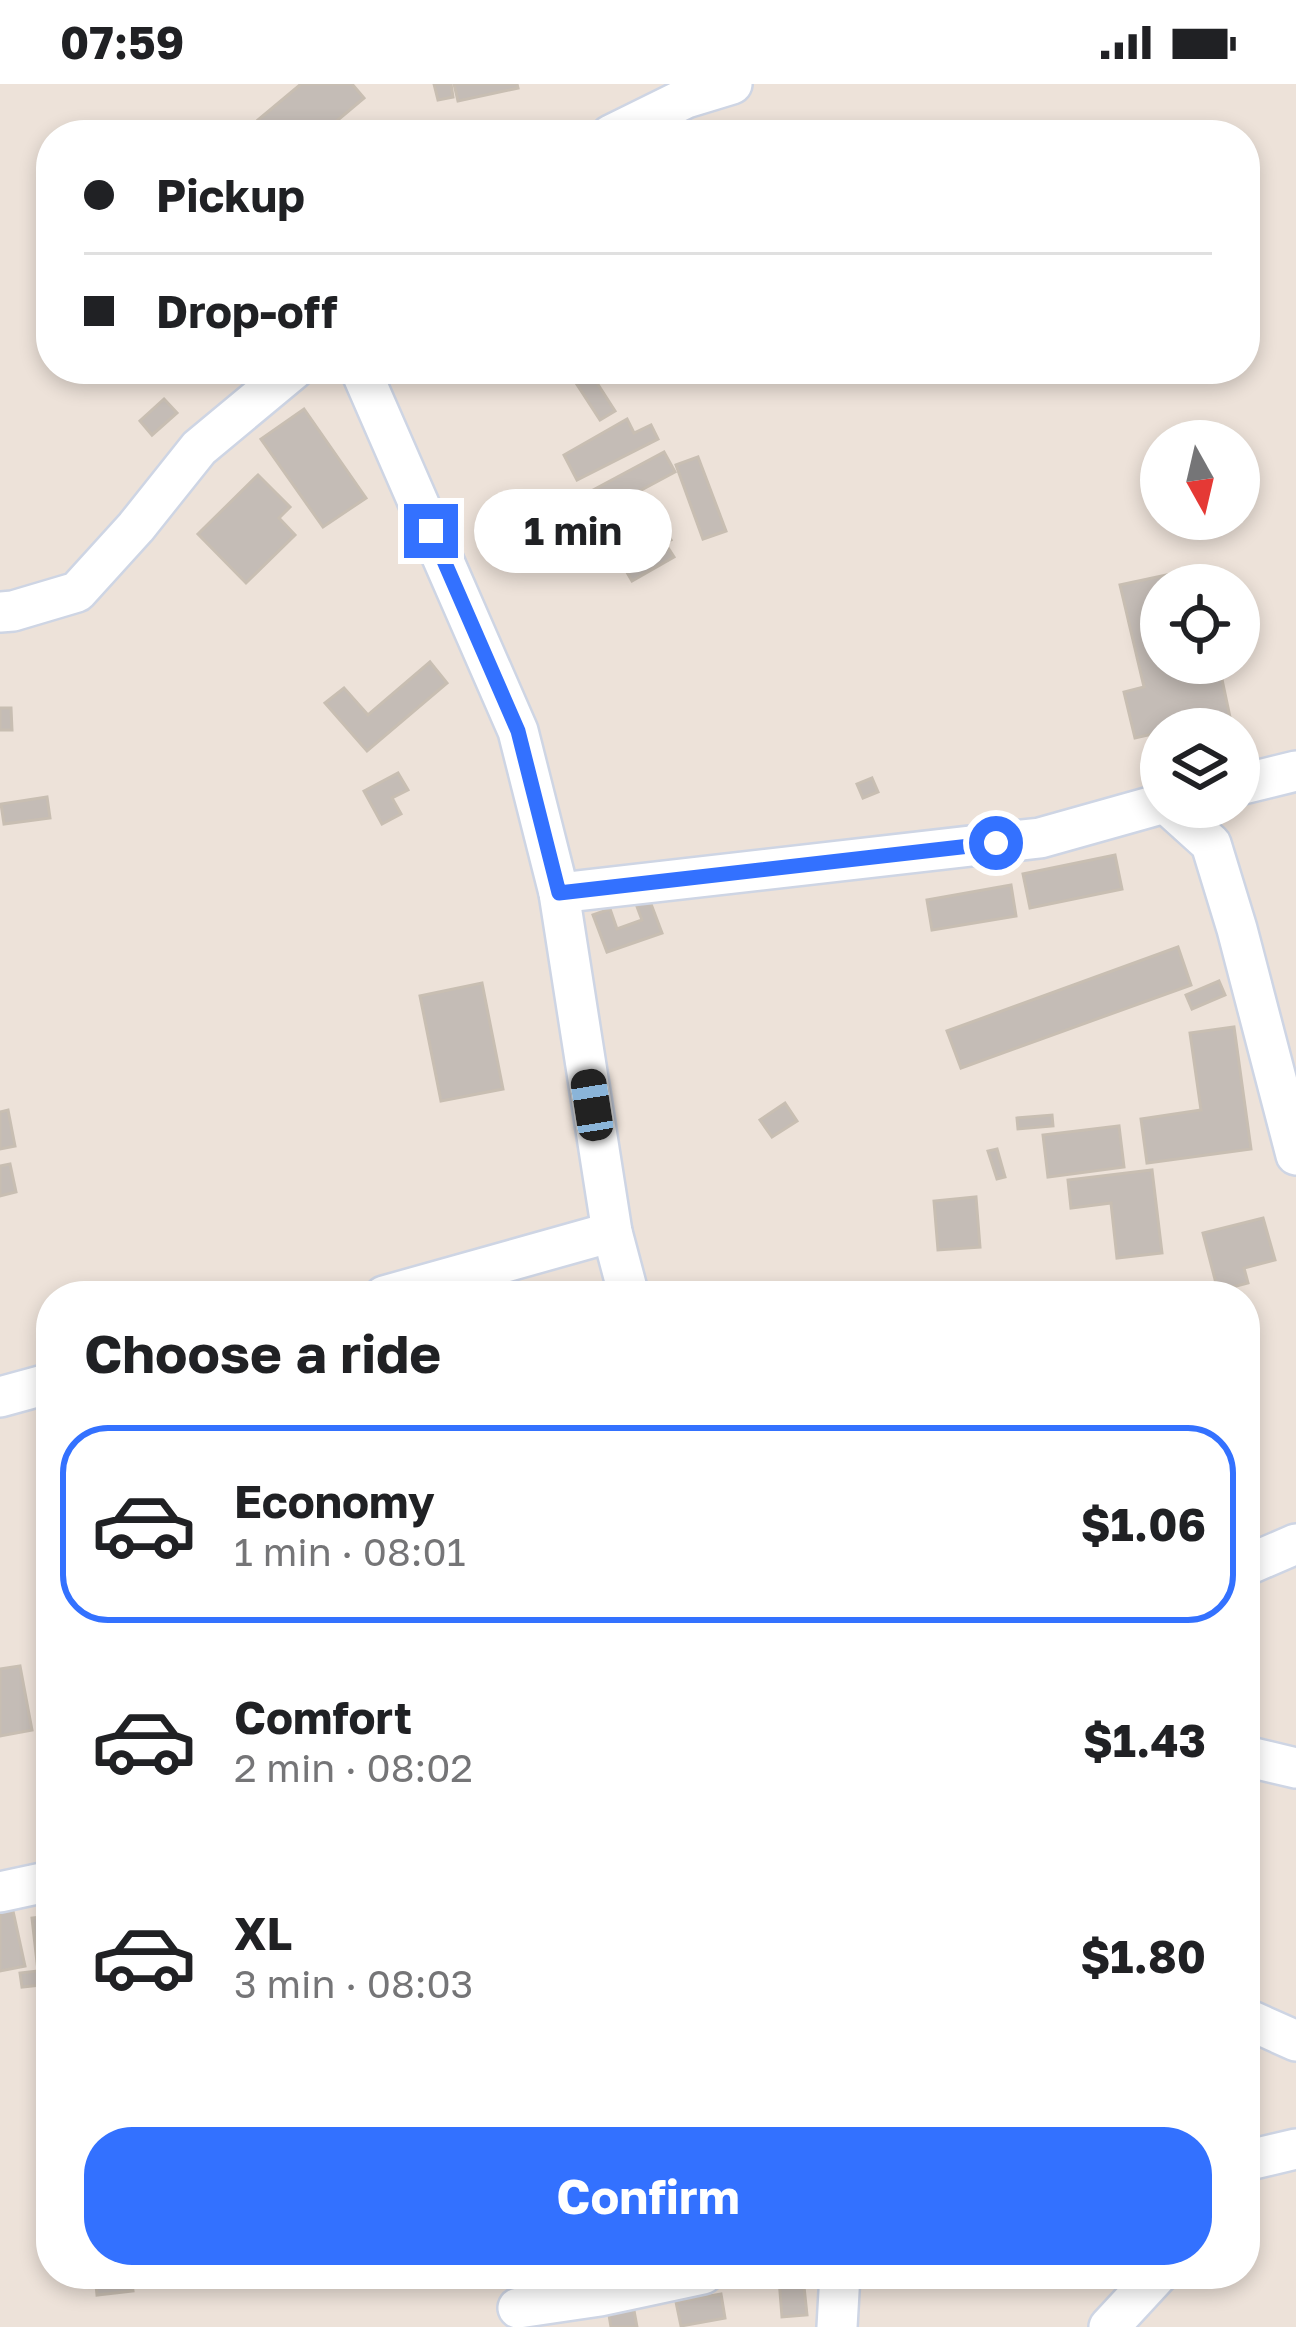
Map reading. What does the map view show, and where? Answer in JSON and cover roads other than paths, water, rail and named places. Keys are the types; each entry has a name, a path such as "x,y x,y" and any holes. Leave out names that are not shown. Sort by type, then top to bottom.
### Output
{"street":[{"path":"641,120 686,98 732,84"},
{"path":"0,612 77,592 199,448 276,384"},
{"path":"367,384 518,731 559,893 612,1232 625,1281"},
{"path":"1260,780 1296,771"},
{"path":"559,893 1040,838 1140,810"},
{"path":"1193,828 1211,844 1296,1155"},
{"path":"437,1281 612,1232"},
{"path":"0,1396 36,1387"},
{"path":"1260,1560 1296,1544"},
{"path":"1260,1760 1296,1768"},
{"path":"0,1892 36,1884"},
{"path":"1260,2025 1296,2041"},
{"path":"518,2308 633,2289"},
{"path":"837,2327 839,2289"},
{"path":"1109,2327 1144,2289"}]}
